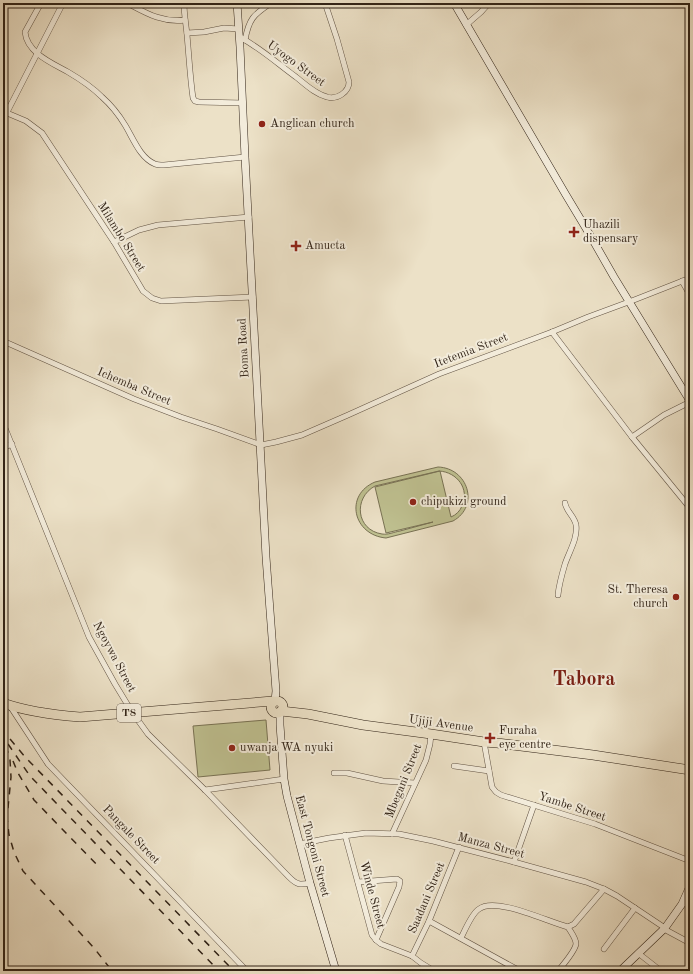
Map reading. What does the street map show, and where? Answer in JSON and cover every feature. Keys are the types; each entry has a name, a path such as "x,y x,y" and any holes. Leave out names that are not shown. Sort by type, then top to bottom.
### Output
{"highway":[{"name":"T8","path":"6,704 37,712 60,716 80,717 257,703 277,707"},
{"name":"Ujiji Avenue","path":"277,707 333,720 363,725 484,742 593,755 690,770"}],"main road":[{"name":"Boma Road","path":"237,3 239,29 242,39 245,157 266,557 277,707"},
{"path":"454,3 614,277 690,401"},
{"name":"East Tongoni Street","path":"277,707 287,796 299,844 336,970"},
{"path":"620,971 665,928 678,911 690,886"}],"street":[{"path":"41,3 25,32 25,38 29,44 37,53 52,64 93,89 103,98 119,116 138,149 148,160 155,164 164,165 245,157"},
{"path":"3,120 63,3"},
{"path":"127,3 163,20 185,20"},
{"path":"184,3 193,98 195,101 199,102 243,103"},
{"path":"242,39 252,18 271,3"},
{"name":"Uyogo Street","path":"242,39 276,62 314,91 326,97 333,98 341,95 348,89 349,82 325,3"},
{"path":"466,25 489,3"},
{"path":"187,33 204,32 224,28 239,29"},
{"name":"Milambo Street","path":"7,113 26,121 42,133 114,242 143,292 152,298 161,301 253,297"},
{"path":"114,242 139,230 158,225 249,217"},
{"name":"Itetemia Street","path":"261,445 302,434 439,374 690,278"},
{"path":"682,281 690,295"},
{"path":"552,332 632,437 690,508"},
{"name":"Ichemba Street","path":"3,341 134,399 181,418 261,445"},
{"path":"632,437 664,415 690,401"},
{"name":"Ngoywa Street","path":"3,423 90,637 132,712 148,734 206,790 294,882 298,884 310,883"},
{"path":"3,448 12,444"},
{"path":"558,595 560,581 576,531 576,523 564,503"},
{"name":"Pangale Street","path":"6,704 48,764 248,971"},
{"name":"Mbegani Street","path":"392,834 426,760 431,734"},
{"name":"Yambe Street","path":"484,742 492,787 501,795 601,826 690,861"},
{"path":"454,766 489,771"},
{"path":"334,773 347,773 389,782 415,783"},
{"path":"206,790 284,779"},
{"path":"514,862 534,805"},
{"name":"Manza Street","path":"299,844 366,833 398,834 459,847 586,882 604,889 690,943"},
{"name":"Winde Street","path":"345,836 372,935 376,940 412,956 434,971"},
{"name":"Saadani Street","path":"412,956 429,921 459,847"},
{"path":"358,882 397,879 400,881 399,887 376,940"},
{"path":"461,938 475,912 481,907 488,905 496,905 507,908 568,927 574,924 604,889"},
{"path":"604,949 635,908"},
{"path":"429,921 520,971"},
{"path":"558,971 572,953 576,944 568,927"},
{"path":"638,953 662,971"},
{"path":"336,970 348,971"}],"green space":[{"name":"chipukizi ground","path":"438,467 448,469 457,474 467,489 468,498 466,506 461,514 453,521 386,538 375,535 366,530 356,514 356,505 359,496 365,488 375,482","holes":["440,471 375,487 386,533 433,522 382,534 373,531 367,526 360,513 361,505 363,498 368,491 375,486","440,471 451,474 460,482 464,494 464,500 461,508 451,517"]},
{"name":"uwanja WA nyuki","path":"266,720 270,770 198,777 193,726"}],"railway":[{"path":"3,727 10,739 26,758 234,971"},
{"path":"8,744 30,776 219,971"},
{"path":"6,746 10,760 11,777 7,818 9,835 14,852 23,871 94,948 111,971"},
{"path":"13,761 18,773 34,800 99,867"}],"place":[{"name":"Anglican church","path":"262,124"},
{"name":"Uhazili dispensary","path":"574,232"},
{"name":"Amucta","path":"296,246"},
{"name":"chipukizi ground","path":"413,502"},
{"name":"St. Theresa church","path":"676,597"},
{"name":"Furaha eye centre","path":"490,738"},
{"name":"uwanja WA nyuki","path":"232,748"}],"district":[{"name":"Tabora","path":"584,680"}]}
